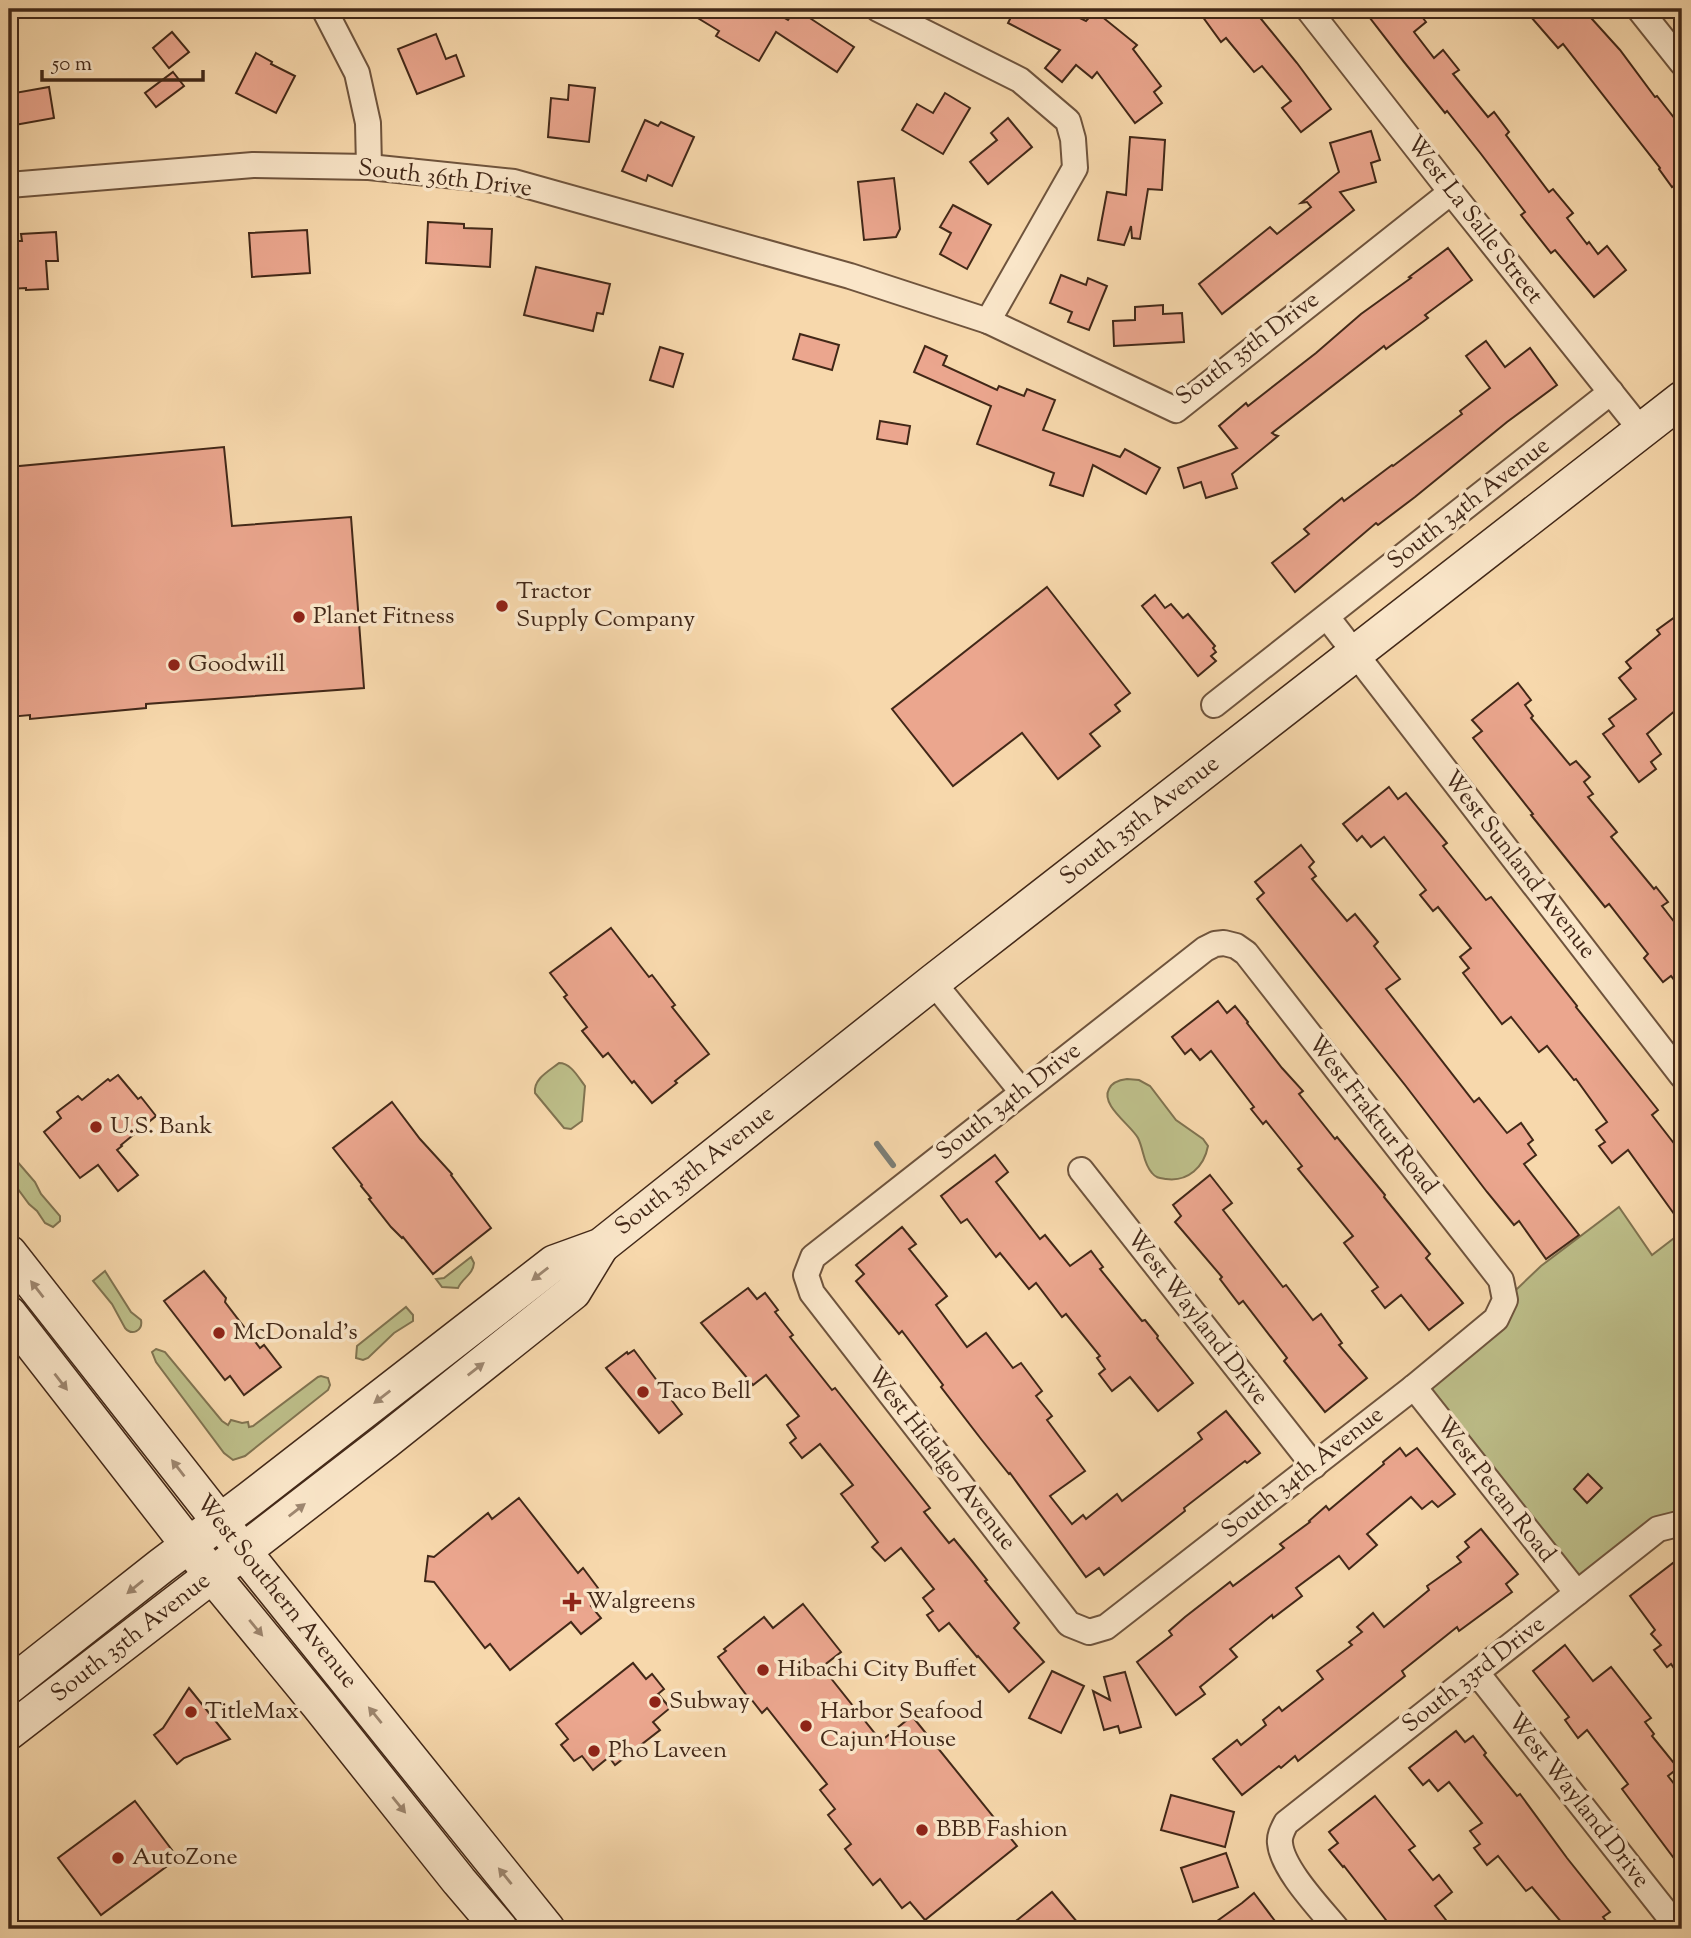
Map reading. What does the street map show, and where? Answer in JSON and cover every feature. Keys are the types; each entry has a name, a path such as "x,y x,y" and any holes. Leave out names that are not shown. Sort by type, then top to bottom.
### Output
{"main road":[{"name":"South 35th Avenue","path":"9,1686 555,1263 601,1246 933,982 1682,399"},
{"name":"South 35th Avenue","path":"9,1732 396,1433 573,1292 601,1246"},
{"name":"West Southern Avenue","path":"9,1253 243,1551 547,1929"},
{"name":"West Southern Avenue","path":"9,1314 212,1575 500,1929"}],"street":[{"path":"324,9 357,73 369,123 369,167"},
{"path":"878,9 1020,80 1068,121 1073,139 1074,168 988,321"},
{"name":"West La Salle Street","path":"1308,9 1641,430"},
{"path":"1639,9 1682,63"},
{"name":"South 36th Drive","path":"9,185 253,165 369,167 514,182 850,276 988,321"},
{"name":"South 35th Drive","path":"988,321 1177,410 1451,191"},
{"name":"South 34th Avenue","path":"1214,705 1611,392"},
{"path":"1327,617 1355,653"},
{"name":"West Sunland Avenue","path":"1355,653 1682,1076"},
{"name":"South 34th Drive","path":"806,1275 813,1257 1205,949 1224,943"},
{"name":"West Fraktur Road","path":"1224,943 1236,946 1246,953 1501,1280 1505,1300"},
{"path":"933,982 1022,1092"},
{"name":"West Wayland Drive","path":"1081,1170 1314,1466"},
{"name":"West Hidalgo Avenue","path":"806,1275 812,1293 1069,1624 1088,1632"},
{"name":"South 34th Avenue","path":"1088,1632 1106,1626 1414,1387 1496,1319 1505,1300"},
{"name":"West Pecan Road","path":"1414,1387 1577,1593"},
{"name":"South 33rd Drive","path":"1337,1929 1289,1868 1282,1855 1279,1841 1286,1823 1658,1529 1682,1523"},
{"name":"West Wayland Drive","path":"1477,1673 1679,1929"}],"green space":[{"path":"559,1063 571,1068 585,1086 582,1121 571,1129 564,1128 535,1093 539,1079"},
{"path":"1139,1080 1150,1086 1176,1120 1203,1139 1208,1146 1206,1154 1194,1172 1174,1179 1153,1175 1145,1161 1138,1138 1112,1108 1107,1095 1116,1082"},
{"path":"9,1152 60,1216 60,1221 53,1227 45,1223 9,1177"},
{"path":"1619,1207 1652,1255 1682,1232 1682,1522 1577,1593 1414,1387 1541,1266"},
{"path":"471,1257 473,1267 458,1288 442,1287 436,1279 444,1278"},
{"path":"105,1271 131,1312 141,1320 136,1331 131,1332 125,1328 112,1304 93,1281"},
{"path":"406,1307 413,1315 413,1321 394,1333 368,1358 356,1358 357,1346"},
{"path":"156,1349 165,1352 228,1425 231,1420 248,1422 249,1427 253,1426 318,1377 328,1378 330,1385 328,1390 245,1456 233,1460 224,1453 156,1362 152,1352"}],"building":[{"path":"683,9 769,9 788,20 796,9 854,47 837,72 776,32 759,61 716,36 719,31"},
{"path":"1015,9 1061,9 1086,21 1095,11 1137,45 1133,49 1161,86 1154,92 1162,103 1135,123 1097,72 1092,78 1076,65 1062,82 1045,68 1060,50 1008,23"},
{"path":"1197,9 1253,9 1331,109 1301,132 1282,108 1291,101 1262,66 1254,72 1226,38 1221,42"},
{"path":"1363,9 1416,9 1426,22 1414,32 1434,58 1443,50 1459,70 1453,74 1488,117 1494,112 1509,132 1506,135 1549,192 1553,189 1573,213 1567,218 1587,244 1589,242 1598,254 1607,246 1626,270 1594,297 1555,250 1551,253 1521,215 1525,212 1481,154"},
{"path":"1524,9 1583,9 1620,50 1682,128 1682,180 1672,187 1563,44 1558,48"},
{"path":"172,32 189,52 169,68 153,48"},
{"path":"436,34 446,59 456,55 464,76 417,94 398,49"},
{"path":"256,53 295,76 276,113 236,93"},
{"path":"173,72 184,86 156,107 145,93"},
{"path":"569,85 595,88 589,142 548,137 551,98 568,100"},
{"path":"49,87 54,118 9,126 9,94"},
{"path":"945,93 970,108 943,154 902,130 917,104 933,113"},
{"path":"1008,118 1032,147 988,184 970,162 997,140 991,133"},
{"path":"645,120 658,126 661,122 694,137 672,186 648,175 646,181 622,171"},
{"path":"1371,131 1380,160 1371,163 1376,182 1340,192 1354,210 1222,314 1199,284 1270,227 1277,234 1311,207 1307,202 1301,203 1339,172 1330,143"},
{"path":"1130,137 1165,140 1162,190 1148,189 1140,239 1132,238 1131,226 1124,245 1098,240 1107,192 1126,195"},
{"path":"894,178 900,229 896,237 864,240 858,182"},
{"path":"953,205 991,225 967,269 940,254 951,233 940,227"},
{"path":"428,222 492,229 490,267 426,263"},
{"path":"307,230 310,273 252,277 249,233"},
{"path":"56,232 58,261 46,261 48,289 9,289 9,241 22,241 21,234"},
{"path":"1448,248 1472,280 1425,315 1428,318 1386,349 1384,346 1272,433 1278,436 1232,474 1237,488 1206,498 1201,482 1184,488 1178,468 1237,448 1219,426"},
{"path":"536,267 610,284 603,314 597,313 593,331 524,315"},
{"path":"1061,275 1086,285 1088,278 1107,286 1089,330 1068,322 1072,312 1050,303"},
{"path":"1163,305 1163,314 1182,313 1184,342 1114,346 1113,321 1135,320 1135,307"},
{"path":"800,334 839,345 832,370 793,359"},
{"path":"1486,341 1505,367 1530,348 1557,385 1415,497 1378,525 1376,523 1295,592 1272,563 1309,534 1304,529 1342,498 1344,501 1393,466 1462,414 1460,411 1490,388 1466,356"},
{"path":"925,346 947,356 943,365 997,390 999,386 1024,396 1027,389 1055,400 1043,430 1120,457 1125,449 1160,468 1146,494 1093,465 1083,496 1050,485 1054,473 977,444 991,406 914,372"},
{"path":"660,347 683,354 673,387 650,380"},
{"path":"880,421 910,426 907,444 877,439"},
{"path":"224,447 232,526 351,517 364,688 146,704 146,708 30,719 30,715 9,717 9,467"},
{"path":"1047,587 1130,693 1115,705 1120,711 1090,734 1100,746 1058,779 1022,733 953,786 892,709"},
{"path":"1155,595 1165,608 1171,604 1183,618 1188,614 1215,646 1213,648 1216,652 1211,656 1216,661 1198,676 1142,606"},
{"path":"1675,617 1682,627 1682,705 1647,734 1661,754 1651,762 1656,769 1639,782 1603,734 1614,726 1609,719 1636,699 1619,678 1631,668 1626,662 1660,634 1657,630"},
{"path":"1518,683 1531,700 1525,705 1533,716 1531,718 1570,765 1576,761 1590,777 1584,782 1593,794 1588,797 1617,832 1611,837 1668,902 1662,906 1682,932 1682,990 1671,976 1663,982 1644,958 1648,954 1609,904 1605,907 1473,738 1482,731 1472,720"},
{"path":"1389,787 1398,799 1406,793 1447,843 1443,846 1486,900 1491,897 1658,1110 1652,1115 1676,1146 1682,1142 1682,1225 1628,1150 1612,1163 1599,1146 1605,1142 1596,1130 1607,1122 1576,1079 1574,1080 1547,1046 1539,1052 1511,1017 1502,1024 1463,973 1469,968 1460,957 1471,948 1438,907 1433,911 1420,895 1426,890 1384,837 1371,847 1362,836 1357,841 1343,824"},
{"path":"1301,845 1314,862 1309,867 1316,876 1312,879 1347,921 1355,914 1378,942 1374,946 1400,979 1386,989 1474,1102 1479,1098 1507,1133 1521,1123 1533,1140 1528,1144 1536,1155 1524,1164 1579,1235 1546,1259 1519,1221 1514,1225 1487,1192 1257,899 1264,893 1255,882"},
{"path":"611,928 649,977 652,975 675,1005 672,1007 709,1054 652,1103 608,1053 603,1057 582,1031 587,1027 550,973"},
{"path":"1218,1001 1227,1013 1235,1006 1248,1022 1303,1091 1299,1094 1385,1195 1430,1254 1426,1258 1463,1303 1429,1330 1401,1295 1385,1308 1372,1291 1378,1287 1344,1243 1353,1236 1298,1169 1302,1166 1266,1121 1263,1124 1251,1109 1254,1107 1211,1051 1200,1060 1191,1049 1185,1054 1172,1037"},
{"name":"U.S. Bank","path":"118,1075 156,1116 117,1150 138,1175 118,1191 98,1165 80,1178 44,1132 61,1118 57,1112 78,1096 82,1100 108,1079 110,1081"},
{"path":"392,1102 420,1139 452,1174 491,1228 433,1274 403,1237 391,1227 333,1148"},
{"path":"995,1155 1008,1172 996,1182 1040,1239 1045,1235 1070,1266 1091,1251 1103,1267 1100,1269 1142,1321 1145,1320 1193,1383 1158,1411 1130,1377 1112,1391 1099,1374 1105,1369 1097,1358 1100,1356 1066,1314 1062,1317 1036,1283 1029,1289 1000,1253 996,1257 967,1219 961,1223 941,1196"},
{"path":"1210,1175 1232,1203 1223,1210 1283,1287 1286,1285 1313,1320 1321,1314 1342,1343 1339,1345 1367,1378 1325,1412 1284,1361 1287,1358 1243,1301 1239,1304 1220,1279 1222,1277 1175,1222 1181,1216 1173,1205"},
{"path":"902,1227 916,1244 909,1249 947,1296 936,1305 967,1347 986,1333 1013,1368 1021,1363 1042,1391 1036,1396 1052,1416 1047,1420 1085,1471 1050,1496 1072,1524 1083,1515 1086,1519 1117,1494 1122,1501 1202,1439 1198,1433 1226,1411 1260,1453 1247,1463 1245,1461 1184,1508 1185,1511 1104,1575 1099,1568 1086,1577 1010,1473 941,1387 943,1385 902,1331 899,1334 856,1281 864,1274 856,1265"},
{"name":"McDonald's","path":"204,1271 260,1348 264,1345 281,1367 244,1395 230,1376 225,1380 164,1301"},
{"path":"748,1288 757,1299 765,1293 778,1310 775,1312 793,1335 790,1337 832,1390 835,1388 930,1508 924,1512 949,1543 954,1539 1019,1623 1014,1628 1044,1662 1009,1692 949,1623 939,1631 927,1615 933,1611 923,1598 934,1589 901,1548 885,1561 872,1547 878,1542 841,1494 853,1485 820,1444 802,1458 790,1443 796,1438 787,1425 799,1416 766,1375 753,1385 701,1323"},
{"name":"Taco Bell","path":"634,1350 682,1414 659,1433 606,1368 627,1352 628,1354"},
{"path":"1400,1448 1406,1456 1417,1448 1455,1494 1438,1507 1432,1501 1422,1509 1411,1497 1367,1534 1377,1545 1349,1569 1339,1556 1296,1588 1302,1596 1273,1618 1272,1615 1230,1649 1237,1657 1200,1687 1205,1694 1176,1715 1137,1662 1172,1635 1169,1631 1185,1617 1230,1582 1233,1586 1284,1548 1280,1544 1310,1522 1326,1506 1329,1510"},
{"path":"1588,1474 1602,1488 1587,1503 1574,1489"},
{"name":"Walgreens","path":"519,1498 578,1573 583,1568 598,1588 593,1592 599,1600 591,1606 601,1618 581,1634 571,1622 510,1670 490,1644 485,1648 434,1582 425,1581 428,1556 434,1557 488,1513 492,1519"},
{"path":"1481,1529 1518,1574 1506,1584 1512,1592 1459,1631 1457,1627 1402,1671 1405,1676 1298,1761 1295,1756 1242,1795 1213,1759 1237,1740 1241,1745 1266,1725 1263,1720 1279,1707 1282,1711 1323,1679 1317,1671 1352,1645 1349,1642 1362,1632 1357,1627 1373,1613 1384,1627 1429,1590 1427,1586 1461,1562 1457,1557 1469,1547 1465,1542"},
{"path":"1673,1563 1682,1575 1682,1680 1671,1664 1667,1667 1654,1650 1661,1645 1651,1634 1655,1630 1630,1596"},
{"name":"BBB Fashion","path":"803,1604 841,1652 822,1667 881,1741 912,1716 1017,1846 925,1920 910,1902 902,1908 880,1879 873,1885 845,1849 851,1844 828,1815 835,1809 820,1790 827,1784 767,1708 762,1713 718,1657 764,1617 773,1628"},
{"path":"1565,1645 1593,1681 1611,1667 1651,1718 1645,1722 1654,1734 1652,1736 1678,1768 1668,1776 1682,1794 1682,1869 1622,1789 1628,1784 1587,1730 1578,1738 1565,1720 1569,1717 1533,1671"},
{"path":"633,1663 646,1679 652,1674 664,1689 658,1694 670,1708 653,1722 660,1730 615,1765 609,1757 593,1770 582,1756 574,1761 561,1745 568,1739 556,1724"},
{"path":"1052,1671 1084,1686 1061,1733 1029,1718"},
{"path":"1125,1672 1141,1727 1120,1733 1118,1726 1104,1730 1093,1691 1110,1700 1104,1677"},
{"name":"TitleMax","path":"189,1688 230,1739 184,1758 177,1764 154,1735 163,1728"},
{"path":"1456,1731 1465,1742 1473,1736 1486,1753 1484,1755 1517,1796 1520,1794 1610,1912 1603,1917 1612,1929 1567,1929 1532,1887 1526,1891 1498,1856 1487,1865 1474,1848 1480,1844 1470,1831 1482,1823 1449,1782 1438,1791 1429,1780 1423,1785 1409,1768"},
{"path":"1171,1795 1234,1812 1225,1847 1161,1830"},
{"path":"1375,1796 1415,1846 1409,1850 1433,1880 1439,1875 1452,1892 1435,1906 1453,1929 1393,1929 1329,1850 1338,1843 1329,1832"},
{"name":"AutoZone","path":"135,1801 178,1858 101,1915 58,1858"},
{"path":"1226,1853 1238,1887 1193,1902 1181,1868"},
{"path":"1052,1892 1083,1929 1006,1929"},
{"path":"1254,1893 1281,1929 1206,1929 1242,1903"}],"waterway":[{"path":"877,1144 893,1165"}],"place":[{"name":"Tractor Supply Company","path":"502,606"},
{"name":"Planet Fitness","path":"299,617"},
{"name":"Goodwill","path":"174,665"},
{"name":"U.S. Bank","path":"96,1127"},
{"name":"McDonald's","path":"219,1333"},
{"name":"Taco Bell","path":"643,1392"},
{"name":"Walgreens","path":"572,1602"},
{"name":"Hibachi City Buffet","path":"763,1670"},
{"name":"Subway","path":"655,1702"},
{"name":"TitleMax","path":"191,1712"},
{"name":"Harbor Seafood Cajun House","path":"806,1726"},
{"name":"Pho Laveen","path":"594,1751"},
{"name":"BBB Fashion","path":"922,1830"},
{"name":"AutoZone","path":"118,1858"}]}
